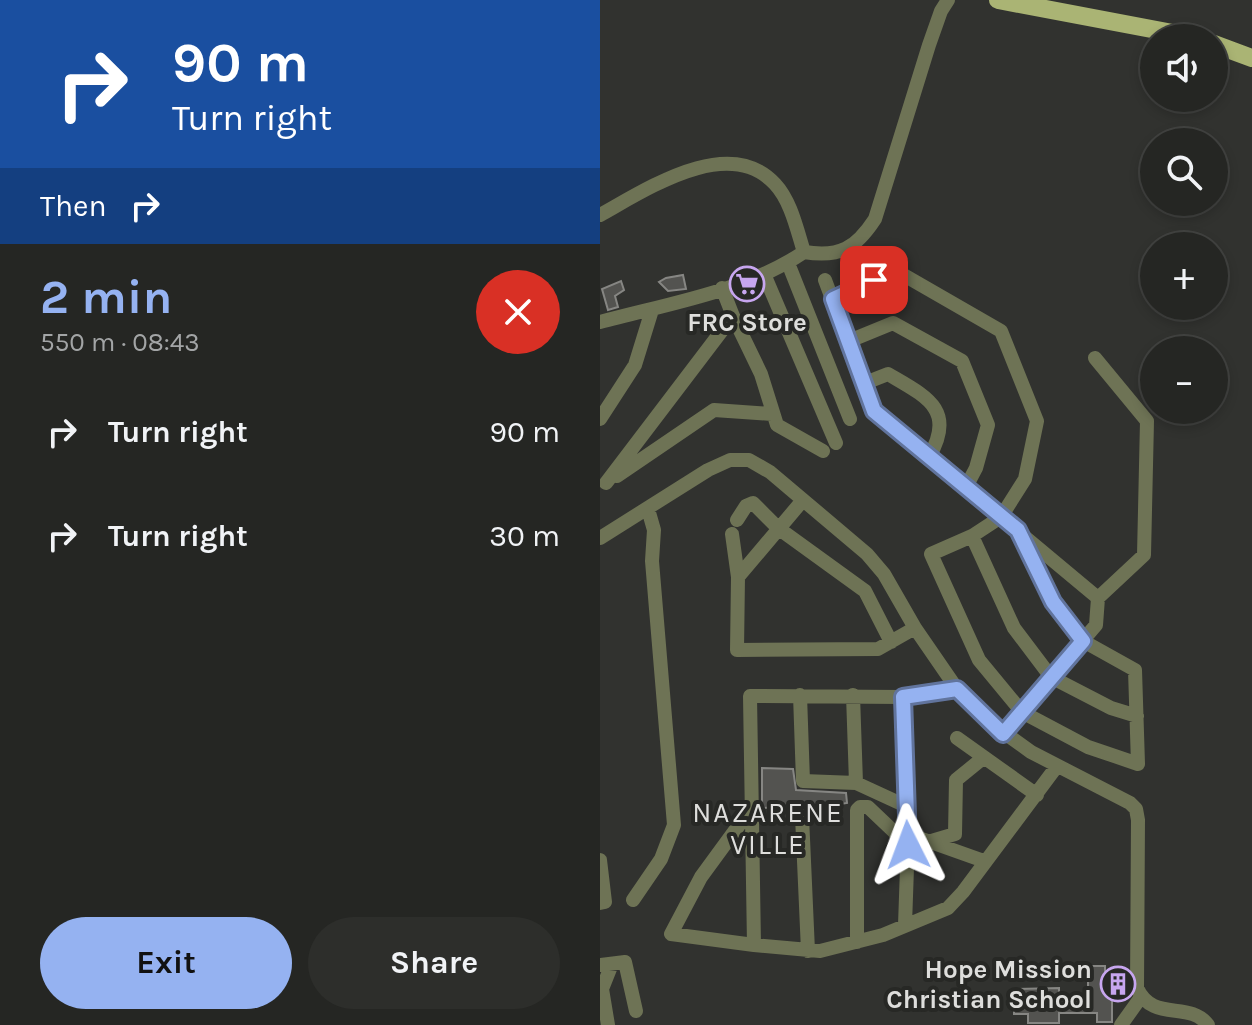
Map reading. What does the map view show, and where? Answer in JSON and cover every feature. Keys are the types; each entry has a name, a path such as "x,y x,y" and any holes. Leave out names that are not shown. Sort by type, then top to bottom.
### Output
{"main road":[{"path":"998,0 1140,25"},
{"path":"1228,49 1252,58"}],"street":[{"path":"600,322 652,310 764,274 804,252 820,255 838,253 852,246 875,219 929,45 948,0"},
{"path":"600,215 687,171 727,162 756,168 776,185 788,205 804,252"},
{"path":"788,263 850,419"},
{"path":"833,299 895,270 1001,331 1037,421 1025,479 1001,517 972,536 931,554 979,660 1022,712 1088,747 1138,764 1135,670 1083,641 1053,602 1018,530"},
{"path":"722,288 761,374 777,425 830,447 764,274"},
{"path":"825,280 874,411 1098,598"},
{"path":"600,419 635,365 652,310"},
{"path":"603,485 733,316"},
{"path":"849,341 893,323 962,361 988,425 976,468 966,487"},
{"path":"1003,734 1096,625 1098,598 1144,555 1147,421 1095,358"},
{"path":"865,383 888,374 926,396 939,417 941,436 929,457"},
{"path":"603,485 714,410 772,414"},
{"path":"600,538 708,470 730,460 749,460 770,472 867,554 884,574 915,628 957,689 1003,734 1136,809 1135,977 1141,997 1157,1009 1194,1015 1208,1025"},
{"path":"738,577 803,500"},
{"path":"891,642 865,591 778,528 753,503 746,506 734,527 738,577 737,650 878,649 891,642 915,628"},
{"path":"633,900 661,859 674,825 652,561 654,530 648,509"},
{"path":"972,536 1014,628 1051,677 1111,708 1137,716"},
{"path":"754,945 750,696 903,697 957,689"},
{"path":"800,695 803,781 856,783 906,806"},
{"path":"853,695 856,783"},
{"path":"903,697 908,840 905,925"},
{"path":"957,738 1037,795"},
{"path":"928,842 957,832 956,780 983,758"},
{"path":"750,810 701,877 671,934 808,951 857,942 948,908 1057,766"},
{"path":"857,942 857,810 860,807 868,807 908,840 928,842 984,861"},
{"path":"802,816 808,951"},
{"path":"600,860 605,902 600,903"},
{"path":"608,1025 602,989 606,964 625,962 636,1011"},
{"path":"1121,1025 1141,997"}],"building":[{"path":"683,275 686,289 668,291 659,282 666,278"},
{"path":"621,281 624,290 615,296 618,307 608,310 602,289"},
{"path":"762,768 793,769 796,790 846,793 847,803 816,808 762,808"},
{"path":"1088,966 1105,966 1105,971 1127,971 1127,989 1112,989 1112,1022 1097,1022 1097,1013 1059,1013 1059,1023 1028,1023 1028,1014 1014,1014 1014,989 1059,988 1059,998 1088,998"}],"place":[{"name":"FRC Store","path":"747,284"},
{"name":"Hope Mission Christian School","path":"1118,984"}],"district":[{"name":"NAZARENE VILLE","path":"768,828"}],"route":[{"path":"874,280 833,299 874,411 1018,530 1053,602 1083,641 1003,734 957,689 903,697 908,845"}]}
